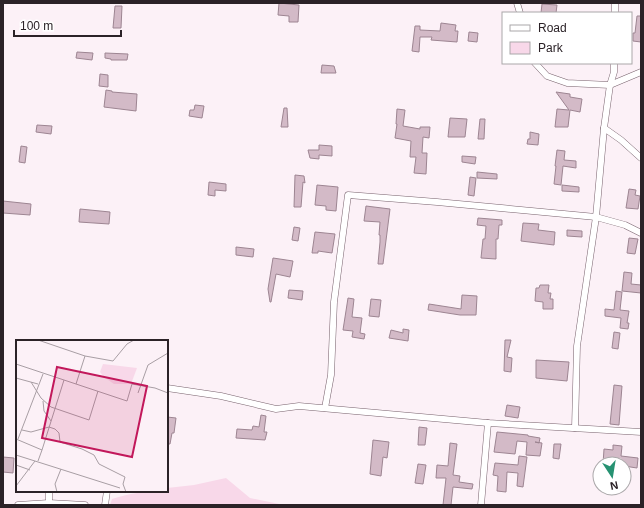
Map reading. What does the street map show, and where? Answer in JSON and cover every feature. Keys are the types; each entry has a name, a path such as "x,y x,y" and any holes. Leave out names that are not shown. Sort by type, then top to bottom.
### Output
{"street":[{"path":"536,64 547,76 568,83 610,86 641,72"},
{"path":"575,428 577,346 596,217 604,128 610,86 614,72 614,64"},
{"path":"604,128 621,140 641,158"},
{"path":"325,408 331,375 334,302 348,195 596,217 625,225 641,233"},
{"path":"168,388 222,396 276,409 299,406 488,423 641,432"},
{"path":"481,505 488,423"},
{"path":"49,492 49,504"},
{"path":"105,505 107,492"},
{"path":"18,505 85,505"}],"green space":[{"path":"226,478 250,498 284,505 110,505 112,499 125,495 146,492 168,492 168,488 194,485"}],"building":[{"path":"279,3 299,5 298,22 289,22 289,16 278,15"},
{"path":"542,4 557,5 556,12 541,12"},
{"path":"115,6 122,6 121,28 113,28"},
{"path":"637,16 641,16 641,42 633,41 633,33 635,33"},
{"path":"441,23 456,25 455,31 458,31 457,42 431,40 432,37 420,37 419,52 412,51 415,26 420,26 420,30 440,31"},
{"path":"469,32 478,33 477,42 468,41"},
{"path":"77,52 93,53 92,60 76,58"},
{"path":"105,53 128,54 127,60 111,60 105,58"},
{"path":"322,65 334,66 336,73 321,73"},
{"path":"100,74 108,75 108,87 99,86"},
{"path":"106,90 112,92 137,94 136,111 104,107"},
{"path":"556,92 570,94 570,97 582,99 580,112 570,110 568,127 555,127 557,109 569,110"},
{"path":"195,105 204,106 202,118 189,116 190,110 194,110"},
{"path":"284,108 287,108 288,127 281,127"},
{"path":"397,109 405,110 403,126 420,129 420,127 430,127 429,138 423,137 422,153 427,153 426,174 414,173 416,157 410,157 411,141 395,138"},
{"path":"450,118 467,119 465,137 448,137"},
{"path":"480,119 485,119 484,139 478,139"},
{"path":"37,125 52,126 51,134 36,132"},
{"path":"530,132 539,134 538,145 527,144 528,139 530,139"},
{"path":"319,145 332,146 332,156 319,155 319,159 310,158 308,150 319,150"},
{"path":"21,146 27,147 25,163 19,162"},
{"path":"557,150 565,151 564,160 576,161 576,168 563,166 561,185 554,184"},
{"path":"462,156 476,157 475,164 462,162"},
{"path":"477,172 497,174 497,179 477,178"},
{"path":"295,175 304,176 305,183 303,182 301,207 294,207"},
{"path":"470,177 476,178 474,196 468,195"},
{"path":"209,182 226,184 226,191 215,190 215,196 208,195"},
{"path":"317,185 338,187 336,211 326,210 326,206 315,205"},
{"path":"562,185 579,187 579,192 562,191"},
{"path":"629,189 636,190 635,195 640,196 638,209 626,208"},
{"path":"3,201 31,204 30,215 3,213"},
{"path":"366,206 390,209 383,264 378,264 380,222 364,221"},
{"path":"80,209 110,212 109,224 79,222"},
{"path":"478,218 502,220 502,225 499,225 498,239 496,239 496,259 481,258 486,226 477,225"},
{"path":"523,223 539,224 538,230 555,232 554,245 521,241"},
{"path":"294,227 300,228 298,241 292,240"},
{"path":"567,230 582,231 582,237 567,236"},
{"path":"315,232 335,234 332,253 318,251 318,253 312,253"},
{"path":"629,238 638,239 635,254 627,253"},
{"path":"236,247 254,249 253,257 236,255"},
{"path":"273,258 293,261 290,277 276,274 270,302 268,289"},
{"path":"624,272 632,273 631,284 641,285 641,293 622,291"},
{"path":"540,285 549,285 548,293 551,293 550,299 553,299 553,309 543,309 543,302 535,301 536,288 539,288"},
{"path":"289,290 303,291 302,300 288,298"},
{"path":"616,291 622,292 620,310 629,311 627,323 629,323 628,329 620,328 621,318 605,316 605,309 614,310"},
{"path":"462,295 477,296 476,315 460,315 428,310 429,304 461,309"},
{"path":"348,298 354,299 352,317 362,318 360,333 365,334 364,339 352,337 353,331 343,330"},
{"path":"371,299 381,300 379,317 369,316"},
{"path":"403,329 409,330 408,341 389,338 391,330 403,333"},
{"path":"614,332 620,333 618,349 612,348"},
{"path":"505,340 511,340 507,357 512,358 511,372 504,371"},
{"path":"536,360 569,362 567,381 536,378"},
{"path":"614,385 622,386 619,425 610,424"},
{"path":"507,405 520,407 518,418 505,416"},
{"path":"261,415 266,416 264,432 267,432 265,440 236,438 237,429 252,430 253,426 259,427"},
{"path":"168,417 176,418 174,433 172,433 170,444 168,444"},
{"path":"419,427 427,428 425,445 418,445"},
{"path":"497,432 528,435 540,438 539,443 542,443 540,456 526,455 527,442 517,441 515,454 494,452"},
{"path":"373,440 389,442 387,458 383,457 381,476 370,474"},
{"path":"450,443 457,444 453,475 460,476 459,482 473,484 472,489 453,487 451,505 443,505 446,478 436,478 437,465 448,466"},
{"path":"554,444 561,444 559,459 553,458"},
{"path":"613,445 622,446 621,456 604,456 604,449 613,450"},
{"path":"519,456 527,457 523,487 517,486 518,473 507,472 506,492 497,491 498,476 493,475 495,463 518,465"},
{"path":"3,457 14,458 13,473 3,472"},
{"path":"632,457 638,458 637,468 632,467"},
{"path":"418,464 426,465 423,484 415,483"}]}
